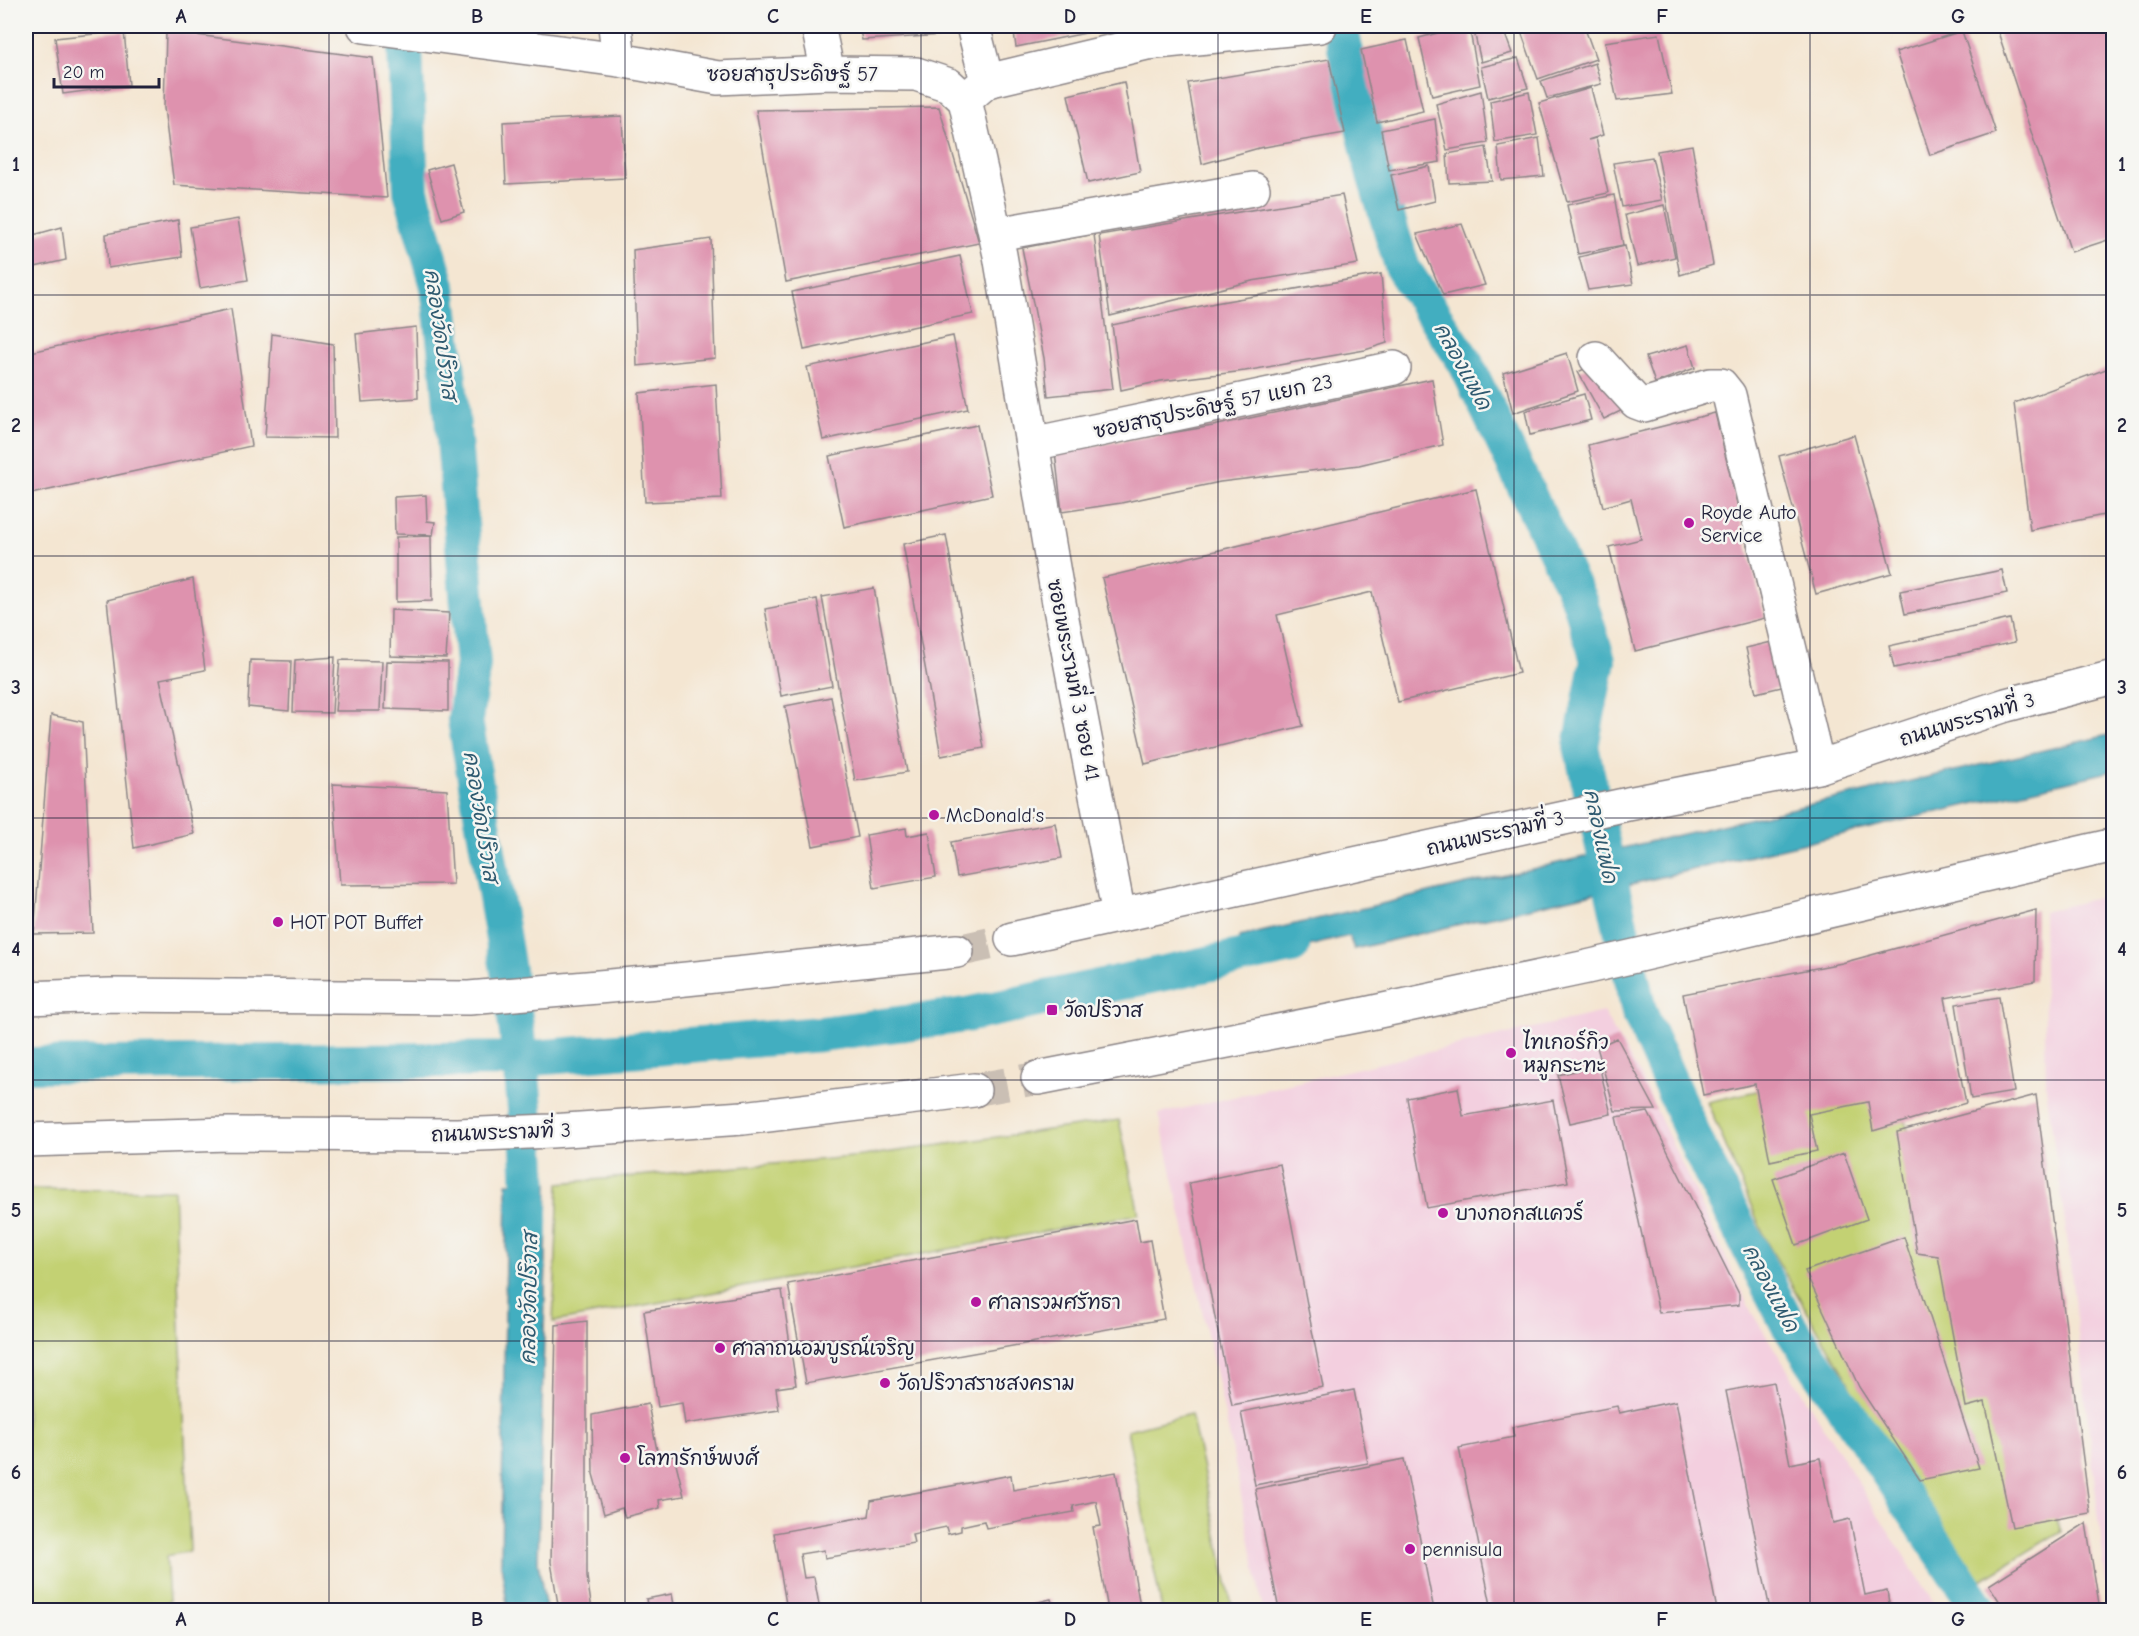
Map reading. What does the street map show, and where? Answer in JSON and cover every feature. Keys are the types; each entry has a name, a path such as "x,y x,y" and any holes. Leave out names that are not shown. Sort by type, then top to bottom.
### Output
{"main road":[{"name":"ซอยสาธุประดิษฐ์ 57","path":"368,26 619,60 718,78 828,73 916,74 976,91"},
{"path":"615,26 619,60"},
{"path":"818,26 828,73"},
{"path":"973,26 976,91 996,234 1032,444"},
{"path":"976,91 1147,43 1320,26"},
{"path":"996,234 1253,189"},
{"path":"1596,358 1636,402 1644,405 1710,385 1721,385 1729,395 1818,767"},
{"name":"ซอยสาธุประดิษฐ์ 57 แยก 23","path":"1032,444 1394,368"},
{"name":"ซอยพระรามที่ 3 ซอย 41","path":"1032,444 1119,915"},
{"name":"ถนนพระรามที่ 3","path":"1012,939 1628,804 1818,767 2006,705 2114,677"},
{"path":"1038,1078 1344,1018 1587,967 2114,845"},
{"path":"26,998 110,995 469,998 957,951"},
{"name":"ถนนพระรามที่ 3","path":"26,1140 229,1134 500,1134 743,1118 974,1090"}],"shaded area":[{"path":"2113,894 2114,1610 2109,1610 2067,1237 2046,1088 2043,912"},
{"name":"บางกอกสแควร์","path":"1603,1012 1639,1073 1752,1313 1938,1610 1263,1610 1231,1443 1159,1114"}],"green space":[{"path":"1883,1063 2061,1531 1980,1581 1888,1450 1767,1243 1707,1102"},
{"path":"1119,1120 1139,1214 553,1322 559,1183 863,1156"},
{"path":"26,1189 174,1190 190,1551 166,1556 169,1601 157,1610 26,1610"},
{"path":"1191,1414 1233,1610 1162,1610 1127,1430"}],"water":[{"path":"2113,734 2113,771 1354,949 1349,936 1245,962 1239,937"},
{"path":"507,1183 548,1183 538,1562 546,1610 508,1610 501,1564"}],"building":[{"path":"859,26 942,26 944,35 862,40"},
{"path":"1013,26 1111,26 1111,28 1016,47"},
{"path":"1469,26 1480,85 1432,96 1419,38"},
{"path":"1491,26 1502,26 1512,53 1481,62 1474,31"},
{"path":"1519,26 1584,26 1596,59 1538,79"},
{"path":"1996,26 2114,26 2114,238 2071,252"},
{"path":"124,31 129,85 63,94 55,38"},
{"path":"166,31 373,58 387,198 174,185 164,108"},
{"path":"1962,31 1996,133 1930,155 1896,52"},
{"path":"1659,34 1672,94 1617,101 1605,42"},
{"path":"1407,40 1423,111 1377,122 1361,50"},
{"path":"1518,58 1528,88 1488,98 1481,67"},
{"path":"1329,59 1345,133 1259,148 1202,164 1188,83"},
{"path":"1595,63 1601,84 1547,98 1541,81"},
{"path":"1124,82 1140,172 1088,183 1068,95"},
{"path":"1591,88 1603,135 1588,140 1596,138 1608,193 1567,202 1539,103"},
{"path":"1481,91 1488,143 1447,150 1436,104"},
{"path":"1529,92 1537,135 1495,142 1490,101"},
{"path":"939,107 979,243 786,282 756,110"},
{"path":"622,116 625,178 506,184 503,122"},
{"path":"1435,119 1440,162 1389,170 1381,130"},
{"path":"1539,138 1544,176 1501,180 1498,146"},
{"path":"1692,145 1713,265 1680,275 1657,151"},
{"path":"1486,147 1492,181 1449,183 1447,154"},
{"path":"1652,157 1662,200 1622,207 1613,163"},
{"path":"451,163 464,212 442,219 427,170"},
{"path":"1429,166 1435,201 1399,210 1391,175"},
{"path":"1342,195 1358,264 1252,281 1110,316 1099,235"},
{"path":"1614,195 1623,245 1578,254 1567,205"},
{"path":"1664,205 1675,257 1637,266 1625,215"},
{"path":"238,219 248,280 200,288 190,227"},
{"path":"178,220 182,257 108,268 106,234"},
{"path":"1462,224 1485,285 1443,295 1417,234"},
{"path":"62,227 66,260 26,269 26,237"},
{"path":"1094,234 1113,389 1048,396 1044,358 1022,248"},
{"path":"711,239 715,358 637,366 633,250"},
{"path":"1625,246 1633,284 1588,290 1579,257"},
{"path":"960,256 973,314 804,350 792,292"},
{"path":"1381,274 1387,343 1365,350 1245,371 1161,381 1121,390 1112,325 1215,303"},
{"path":"231,309 251,446 26,495 26,353"},
{"path":"416,327 418,398 362,402 356,334"},
{"path":"272,334 333,344 335,438 265,437"},
{"path":"953,336 968,409 823,440 807,367"},
{"path":"1688,345 1695,368 1655,383 1646,357"},
{"path":"1567,353 1578,391 1513,413 1503,373"},
{"path":"1598,362 1629,407 1604,419 1578,372"},
{"path":"2114,366 2114,513 2030,530 2014,403"},
{"path":"1432,379 1443,445 1359,465 1220,482 1121,503 1062,512 1055,452 1213,426"},
{"path":"716,384 722,499 645,502 639,393"},
{"path":"1584,394 1591,420 1530,435 1525,411"},
{"name":"Royde Auto Service","path":"1715,413 1765,618 1635,651 1609,547 1641,539 1631,499 1603,507 1588,445"},
{"path":"977,425 992,495 844,527 829,456"},
{"path":"1854,435 1892,573 1816,594 1779,456"},
{"path":"1476,489 1519,673 1398,702 1372,592 1277,615 1303,726 1145,764 1102,578"},
{"path":"426,495 427,521 435,522 433,535 395,534 394,497"},
{"path":"946,535 984,748 941,756 903,544"},
{"path":"431,536 432,601 396,602 396,537"},
{"path":"2002,570 2007,593 1905,614 1900,591"},
{"path":"193,579 205,670 160,679 194,834 134,848 107,600"},
{"path":"874,588 907,772 855,781 822,597"},
{"path":"817,599 832,686 781,696 765,609"},
{"path":"391,610 449,613 446,658 390,656"},
{"path":"2010,619 2015,642 1894,668 1889,646"},
{"path":"1776,641 1786,686 1756,693 1746,648"},
{"path":"335,657 332,713 293,712 295,660"},
{"path":"250,660 291,661 289,711 248,707"},
{"path":"340,660 382,661 380,711 335,711"},
{"path":"387,661 448,662 448,711 385,709"},
{"path":"831,697 858,837 813,846 785,706"},
{"path":"26,710 30,710 27,764 26,764"},
{"path":"51,715 83,722 93,933 34,934"},
{"path":"333,784 447,790 453,884 340,885"},
{"path":"1055,823 1062,858 957,877 951,842"},
{"path":"906,828 907,836 929,832 936,877 874,888 866,835"},
{"path":"2036,910 2035,981 1945,998 1966,1103 1873,1131 1868,1102 1809,1114 1817,1151 1770,1161 1755,1084 1703,1095 1683,994 1842,963"},
{"path":"1999,997 2014,1092 1971,1099 1956,1004"},
{"path":"1617,1038 1656,1110 1615,1111 1597,1047"},
{"path":"1599,1065 1611,1114 1570,1123 1558,1075"},
{"path":"1458,1088 1463,1116 1553,1100 1568,1182 1427,1208 1407,1098"},
{"path":"2036,1095 2090,1513 2012,1527 1985,1402 1966,1407 1938,1256 1917,1253 1897,1132"},
{"path":"1648,1112 1739,1294 1739,1305 1659,1313 1616,1117"},
{"path":"1844,1153 1867,1219 1796,1245 1773,1179"},
{"path":"1280,1164 1323,1387 1232,1405 1189,1183"},
{"name":"ศาลารวมศรัทธา","path":"1136,1219 1140,1242 1150,1240 1164,1319 806,1383 788,1284"},
{"path":"1904,1237 1979,1468 1920,1480 1859,1387 1805,1271"},
{"name":"ศาลาถนอมบูรณ์เจริญ","path":"782,1290 796,1385 776,1388 779,1410 685,1424 682,1403 658,1407 644,1311"},
{"path":"587,1321 587,1577 592,1610 559,1610 551,1562 556,1325"},
{"path":"1774,1382 1790,1464 1820,1458 1833,1523 1850,1519 1865,1595 1887,1590 1890,1610 1770,1610 1726,1391"},
{"path":"1354,1390 1368,1463 1255,1485 1241,1412"},
{"path":"1676,1401 1717,1610 1492,1610 1459,1448 1514,1437 1512,1427 1617,1406 1619,1413"},
{"name":"โลทารักษ์พงศ์","path":"648,1404 659,1461 674,1455 684,1496 659,1500 660,1508 625,1517 622,1508 604,1514 593,1474 592,1415"},
{"path":"1404,1459 1434,1610 1279,1610 1255,1489"},
{"path":"1116,1472 1140,1606 1144,1606 1145,1610 1108,1610 1093,1527 1101,1526 1096,1501 1073,1506 1074,1512 986,1528 984,1521 961,1526 961,1531 948,1534 946,1527 912,1534 914,1543 825,1558 824,1550 800,1554 804,1578 814,1577 820,1610 787,1610 774,1533 869,1516 871,1501 1011,1475 1013,1490"},
{"path":"2086,1523 2100,1610 2005,1610 1989,1585"},
{"path":"672,1594 675,1610 648,1610 646,1599"},
{"path":"1051,1599 1054,1610 1006,1610"},
{"path":"930,1605 931,1610 905,1610 905,1609"}],"waterway":[{"name":"คลองวัดปริวาส","path":"404,26 411,191 438,286 449,381 473,664 465,720 518,1039 525,1103 530,1232"},
{"name":"คลองแฟด","path":"1340,26 1373,171 1403,269 1465,362 1580,602 1598,660 1581,746 1639,1011 1700,1151 1788,1324 1980,1610"},
{"path":"26,1065 521,1059 821,1034 966,1015 1292,946"}],"tunnel":[{"path":"957,951 1012,939"},
{"path":"974,1090 1038,1078"}],"place":[{"name":"Royde Auto Service","path":"1689,523"},
{"name":"McDonald's","path":"934,815"},
{"name":"HOT POT Buffet","path":"278,922"},
{"name":"วัดปริวาส","path":"1052,1010"},
{"name":"ไทเกอร์กิว หมูกระทะ","path":"1511,1053"},
{"name":"บางกอกสแควร์","path":"1443,1213"},
{"name":"ศาลารวมศรัทธา","path":"976,1302"},
{"name":"ศาลาถนอมบูรณ์เจริญ","path":"720,1348"},
{"name":"วัดปริวาสราชสงคราม","path":"885,1383"},
{"name":"โลทารักษ์พงศ์","path":"625,1458"},
{"name":"pennisula","path":"1410,1549"}]}
